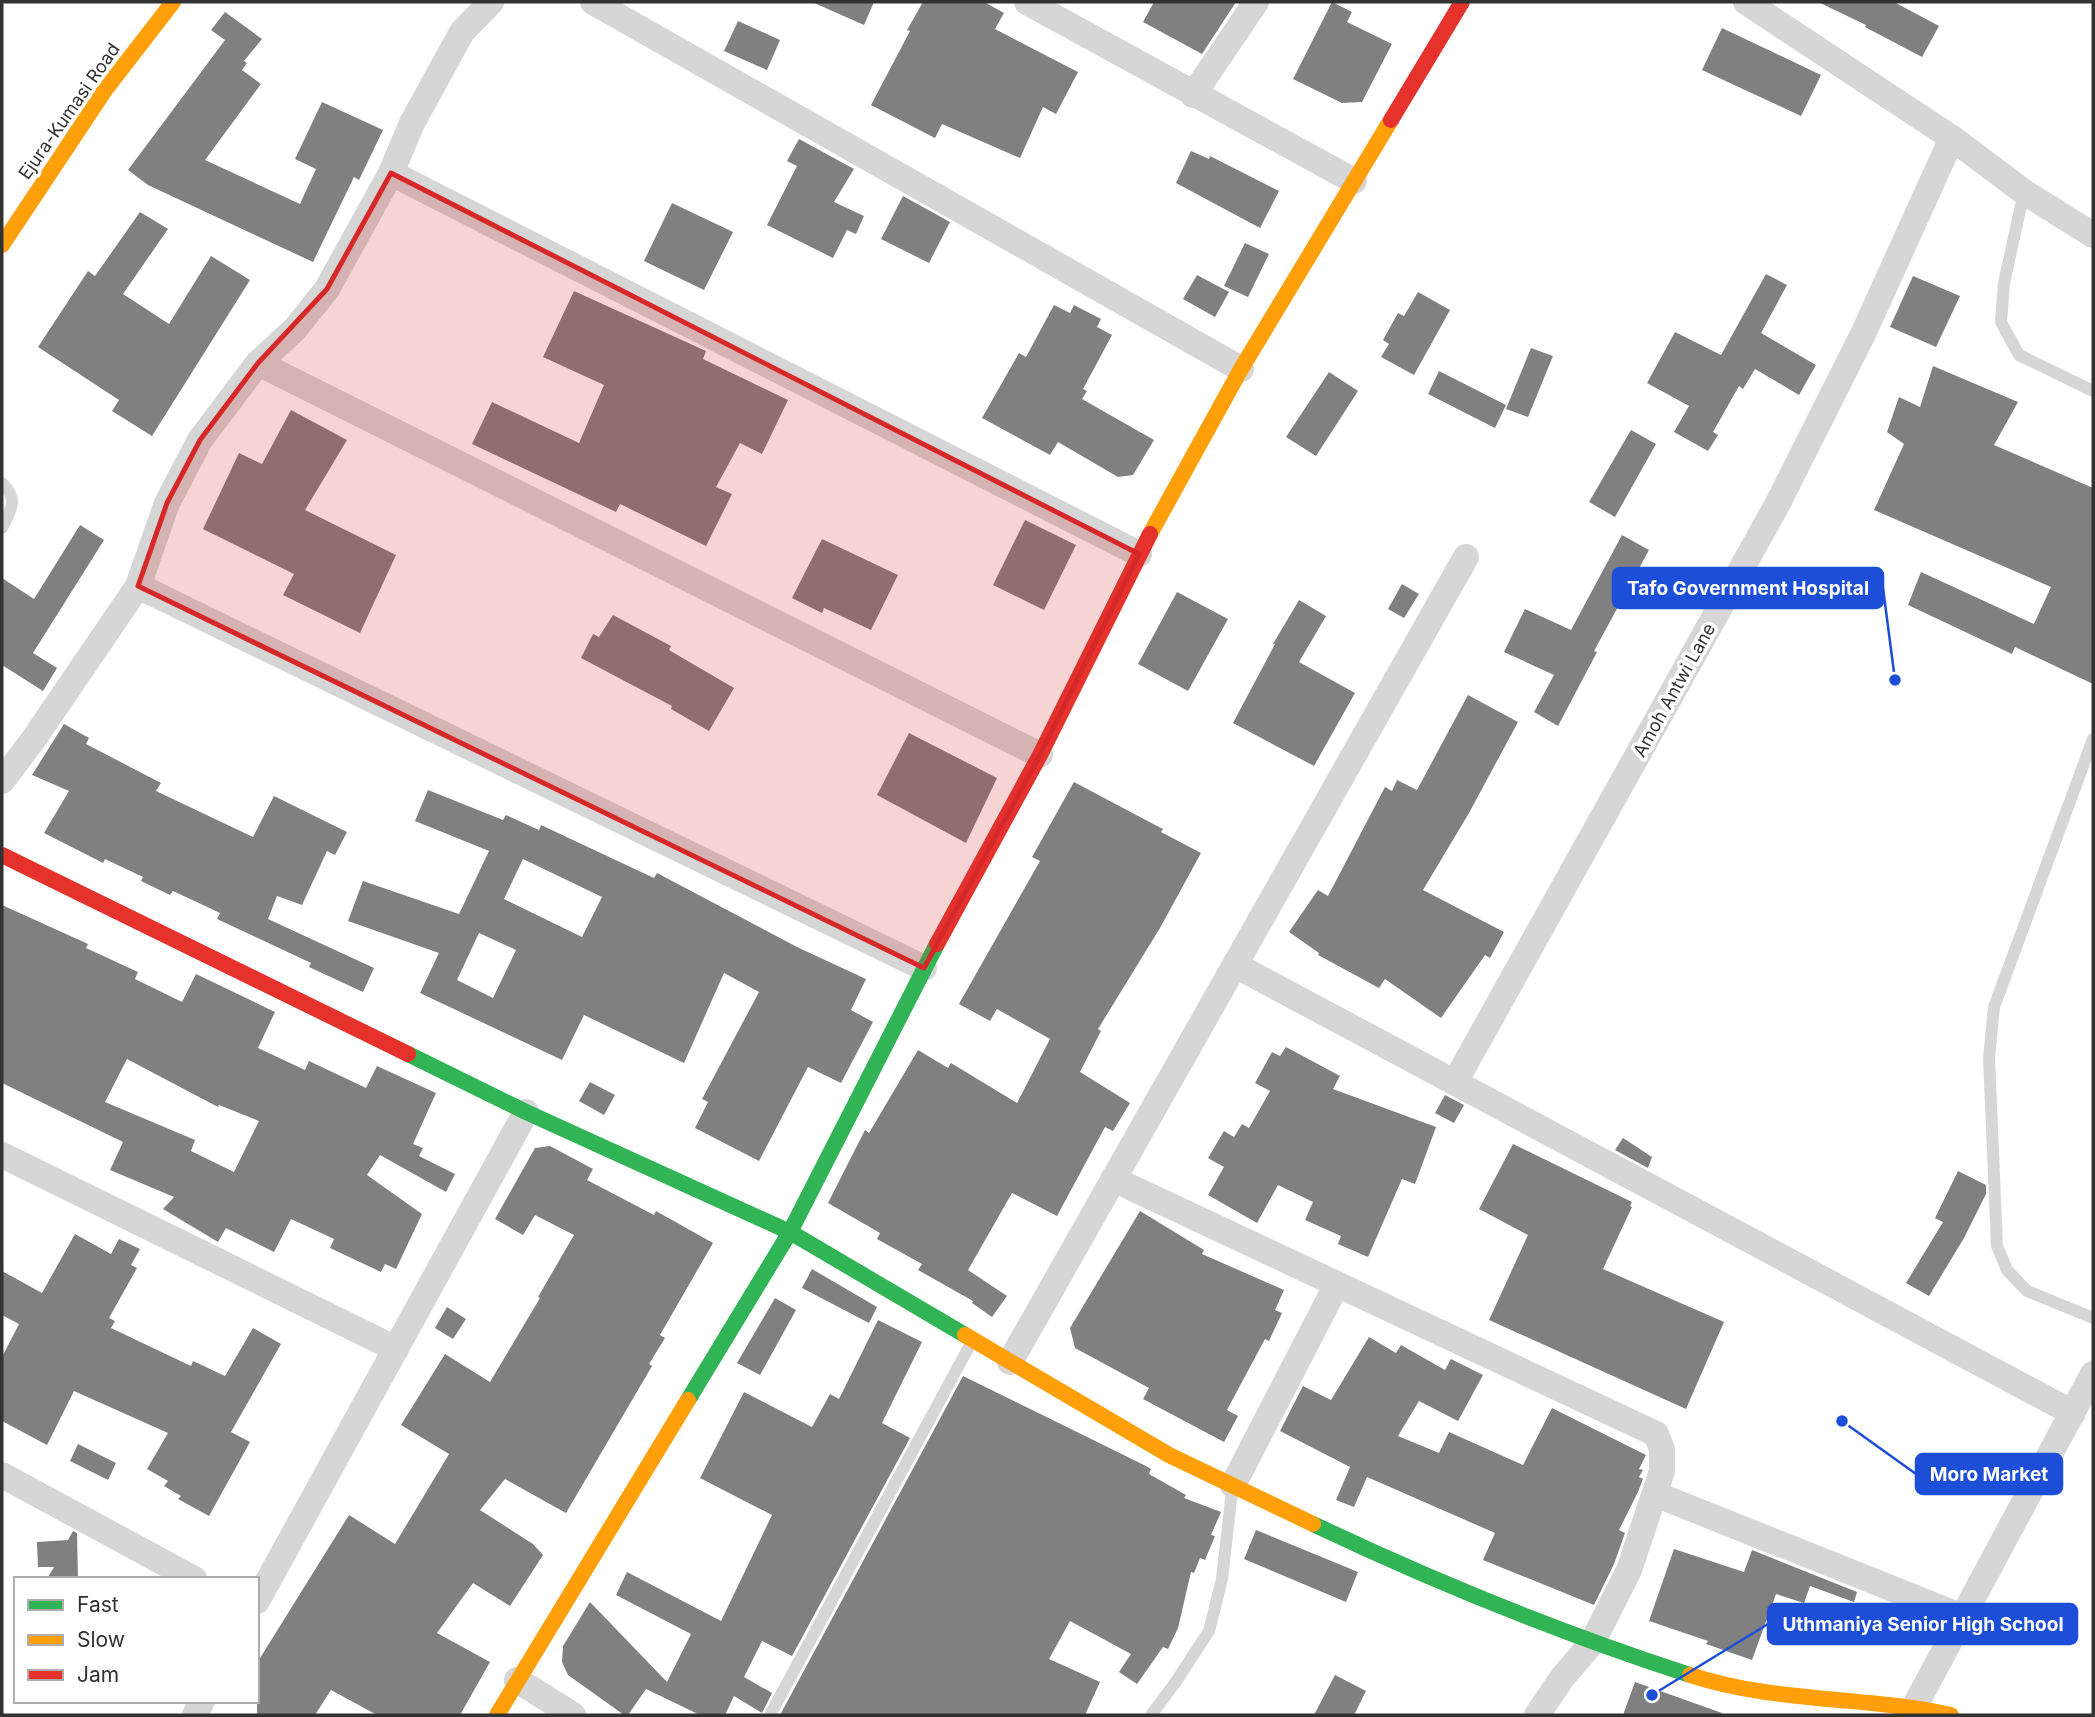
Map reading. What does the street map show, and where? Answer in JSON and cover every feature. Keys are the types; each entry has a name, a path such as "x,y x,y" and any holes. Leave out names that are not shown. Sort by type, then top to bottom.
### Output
{"street":[{"name":"Ejura-Kumasi Road","path":"2,245 144,37 173,2"},
{"path":"2,781 138,586 167,503 195,450 258,363 295,329 327,289 391,173 412,123 462,32 491,2"},
{"path":"593,2 1241,369"},
{"path":"1027,2 1354,181"},
{"path":"1193,95 1256,2"},
{"path":"497,1715 790,1232 924,968 1040,755 1139,554 1241,369 1462,2"},
{"path":"1746,2 2093,235"},
{"name":"Amoh Antwi Lane","path":"1455,1082 1777,505 1864,332 1952,138"},
{"path":"391,173 1139,554"},
{"path":"258,363 1040,755"},
{"path":"1010,1362 1466,557"},
{"path":"138,586 924,968"},
{"path":"2,855 526,1112 790,1232 1169,1455 1380,1556 1592,1643 1711,1682 1779,1695 1951,1715"},
{"path":"1235,965 2073,1413"},
{"path":"259,1597 526,1112"},
{"path":"2,1155 396,1349"},
{"path":"1113,1179 1656,1434 1662,1449 1662,1471 1629,1570 1592,1643 1562,1678 1537,1715"},
{"path":"1233,1485 1337,1284"},
{"path":"1912,1711 2092,1380"},
{"path":"2,1475 190,1577"},
{"path":"1655,1494 1963,1617"},
{"path":"517,1680 573,1715"}],"lane":[{"path":"2024,191 2004,283 2001,322 2019,355 2093,391"},
{"path":"2,482 11,492 13,507 2,528"},
{"path":"2093,740 1994,1007 1989,1058 1997,1247 2007,1269 2027,1291 2093,1318"},
{"path":"770,1715 973,1340"},
{"path":"1151,1715 1209,1631 1222,1579 1233,1485"}],"highlighted area":[{"path":"391,173 1139,554 1040,755 924,968 138,586 167,503 200,440 258,363 327,289"}],"building":[{"path":"812,2 874,2 864,25"},
{"path":"923,2 984,2 1004,13 995,29 1078,72 1056,114 1043,107 1020,158 942,124 935,138 871,105"},
{"path":"1154,2 1236,2 1202,54 1143,22"},
{"path":"1332,2 1352,12 1347,22 1392,44 1362,102 1342,103 1293,79"},
{"path":"1818,2 1894,2 1939,26 1922,57 1865,27 1866,25"},
{"path":"225,12 262,39 244,61 247,63 242,70 261,84 205,160 300,204 316,169 295,159 322,102 383,130 359,180 354,177 313,262 148,185 128,170 225,40 211,30"},
{"path":"738,21 780,40 767,70 724,51"},
{"path":"1722,28 1821,75 1801,116 1702,70"},
{"path":"799,139 854,169 834,202 864,216 856,234 847,230 833,258 767,225 797,166 787,161"},
{"path":"1191,151 1209,159 1210,156 1279,191 1260,228 1176,183"},
{"path":"903,196 950,222 929,263 881,239"},
{"path":"672,203 733,232 704,290 644,261"},
{"path":"140,212 168,229 123,294 169,324 211,256 250,280 152,436 112,411 119,400 38,347 88,271 95,276"},
{"path":"1245,243 1269,254 1248,297 1224,286"},
{"path":"1766,274 1787,285 1761,333 1816,365 1799,395 1755,369 1743,389 1739,386 1713,432 1718,435 1708,451 1674,432 1689,406 1647,383 1675,332 1721,355"},
{"path":"1197,275 1229,292 1215,317 1183,299"},
{"path":"1913,276 1960,296 1936,347 1890,327"},
{"path":"574,291 706,351 703,359 788,400 762,454 740,443 716,487 732,494 706,546 620,504 616,512 472,444 492,402 579,443 604,385 543,357"},
{"path":"1418,292 1450,310 1414,375 1381,357 1389,344 1383,340 1398,313 1404,316"},
{"path":"1054,305 1070,313 1074,305 1101,319 1097,327 1112,335 1083,389 1087,391 1082,399 1154,440 1133,475 1118,477 1058,442 1050,455 982,418 1019,353 1026,357"},
{"path":"1531,348 1553,356 1528,417 1506,409"},
{"path":"1933,366 2018,402 1994,445 2093,488 2093,684 2015,647 2012,654 1908,605 1921,572 2034,624 2051,587 1874,510 1904,444 1887,432 1899,397 1920,407"},
{"path":"1439,371 1506,405 1495,428 1428,394"},
{"path":"1329,372 1358,391 1316,456 1286,437"},
{"path":"291,410 347,440 305,510 396,555 360,633 283,595 294,574 203,529 239,453 262,464"},
{"path":"1631,430 1656,444 1615,517 1589,502"},
{"path":"1025,520 1076,545 1044,610 993,585"},
{"path":"80,525 104,540 33,653 57,668 43,691 2,665 2,578 34,599"},
{"path":"1622,535 1649,550 1594,651 1597,652 1558,726 1534,712 1554,675 1504,652 1525,609 1571,630"},
{"path":"822,539 898,575 871,630 824,608 822,613 792,598"},
{"path":"1402,584 1419,594 1404,618 1388,609"},
{"path":"1177,592 1228,619 1188,691 1138,664"},
{"path":"1299,600 1326,616 1299,662 1355,693 1314,766 1233,723 1273,644"},
{"path":"613,615 671,646 669,650 734,688 709,731 671,709 672,706 581,658 593,634 599,637"},
{"path":"1468,695 1518,722 1469,813 1423,890 1504,932 1490,958 1485,955 1441,1018 1385,979 1379,988 1318,955 1319,953 1289,932 1318,890 1328,896 1385,787 1392,791 1397,780 1417,790"},
{"path":"64,724 89,738 86,744 161,783 156,791 253,837 274,796 347,832 335,855 327,851 302,905 277,896 268,919 374,968 363,992 309,967 311,963 217,919 220,913 173,891 170,895 141,881 143,877 105,859 103,863 44,833 69,791 32,775"},
{"path":"909,733 997,778 966,843 877,795"},
{"path":"1074,782 1163,829 1161,832 1201,853 1160,928 1098,1029 1101,1031 1080,1072 1130,1103 1113,1131 1105,1127 1057,1216 1012,1193 968,1270 1007,1296 992,1317 972,1303 973,1301 918,1270 922,1264 877,1239 880,1233 828,1203 865,1130 869,1133 918,1050 948,1068 951,1063 1017,1103 1050,1039 997,1009 990,1021 959,1004 1040,861 1032,857"},
{"path":"428,790 503,820 506,815 539,830 541,825 654,878 657,873 797,947 866,979 851,1010 873,1022 841,1083 808,1067 759,1161 695,1128 708,1102 702,1099 759,992 724,973 684,1063 584,1015 562,1060 420,993 439,953 348,921 363,881 459,914 489,851 415,821","holes":["523,859 602,897 582,937 504,899","479,933 516,950 493,998 457,980"]},
{"path":"2,905 88,944 86,948 138,972 135,979 182,1002 196,974 275,1012 258,1048 305,1070 309,1061 366,1088 377,1066 436,1093 413,1144 423,1148 419,1156 455,1174 446,1192 380,1155 367,1175 422,1214 396,1269 385,1264 381,1272 330,1248 334,1239 291,1219 274,1252 226,1228 218,1242 163,1209 174,1197 110,1170 123,1142 2,1083","holes":["127,1059 218,1107 219,1105 259,1121 234,1172 191,1151 195,1140 105,1102"]},
{"path":"1286,1047 1340,1076 1333,1089 1436,1127 1415,1184 1402,1179 1368,1257 1338,1244 1341,1236 1305,1220 1313,1202 1278,1185 1257,1223 1208,1195 1224,1167 1208,1158 1224,1131 1234,1137 1242,1124 1249,1128 1270,1091 1255,1083 1272,1052 1280,1056"},
{"path":"590,1082 615,1095 604,1115 579,1101"},
{"path":"1445,1095 1464,1105 1454,1123 1435,1113"},
{"path":"1623,1138 1652,1157 1648,1168 1615,1150"},
{"path":"1513,1144 1632,1202 1603,1269 1724,1322 1686,1409 1489,1320 1528,1235 1479,1209"},
{"path":"550,1146 593,1169 587,1180 654,1215 656,1211 713,1243 660,1335 665,1338 649,1364 652,1366 566,1513 505,1479 480,1510 533,1544 543,1555 510,1606 473,1583 437,1633 490,1662 460,1715 377,1715 331,1690 315,1715 257,1715 259,1660 349,1515 395,1544 449,1454 401,1425 445,1354 490,1382 574,1235 535,1215 523,1235 495,1219 535,1148"},
{"path":"1958,1171 1986,1185 1986,1194 1964,1238 1929,1296 1906,1283 1943,1222 1935,1218"},
{"path":"1140,1211 1204,1250 1202,1254 1284,1290 1275,1310 1282,1313 1269,1341 1265,1339 1227,1410 1238,1416 1224,1442 1143,1399 1149,1388 1075,1348 1070,1328"},
{"path":"75,1234 111,1254 119,1239 140,1249 131,1265 137,1268 109,1318 115,1321 111,1328 191,1366 193,1361 225,1376 253,1328 281,1344 231,1432 250,1442 209,1516 178,1499 181,1496 164,1486 168,1481 147,1469 168,1433 74,1391 47,1445 2,1421 2,1357 19,1324 2,1315 2,1271 42,1293"},
{"path":"812,1269 877,1307 869,1323 802,1288"},
{"path":"775,1298 796,1310 760,1375 737,1363"},
{"path":"447,1307 466,1319 453,1339 435,1328"},
{"path":"878,1320 922,1342 882,1423 910,1438 792,1656 762,1641 744,1677 772,1693 762,1713 734,1696 725,1715 700,1715 646,1689 628,1715 624,1715 568,1675 562,1662 563,1646 590,1602 667,1682 691,1634 616,1595 627,1572 721,1621 772,1515 700,1478 744,1392 812,1427 830,1394 839,1399"},
{"path":"1369,1337 1396,1353 1401,1345 1445,1370 1451,1359 1483,1375 1458,1421 1419,1401 1398,1436 1439,1453 1449,1432 1523,1465 1552,1408 1646,1455 1639,1469 1643,1470 1639,1477 1643,1479 1619,1530 1625,1533 1614,1564 1594,1605 1483,1560 1495,1533 1367,1477 1354,1507 1336,1500 1350,1467 1280,1431 1303,1386 1331,1400"},
{"path":"963,1376 1146,1466 1151,1469 1149,1474 1186,1495 1184,1498 1221,1512 1211,1535 1215,1536 1205,1560 1200,1558 1194,1573 1191,1572 1178,1628 1168,1649 1163,1647 1137,1684 1119,1672 1131,1654 1070,1621 1049,1659 1100,1682 1085,1715 780,1715"},
{"path":"78,1444 116,1463 108,1480 70,1461"},
{"path":"1256,1530 1358,1572 1346,1602 1244,1559"},
{"path":"73,1531 77,1533 78,1577 48,1577 54,1567 38,1567 37,1542 68,1540"},
{"path":"1674,1549 1744,1572 1752,1550 1857,1592 1854,1602 1810,1586 1804,1603 1776,1594 1752,1660 1706,1644 1708,1641 1649,1621"},
{"path":"1335,1675 1366,1691 1354,1715 1314,1715"},
{"path":"1635,1682 1722,1713 1623,1715"}],"traffic: fast":[{"path":"688,1400 790,1232 937,944"},
{"path":"408,1054 526,1112 790,1232 965,1335"},
{"path":"1313,1524 1499,1606 1690,1675"}],"traffic: slow":[{"path":"2,245 105,90 173,2"},
{"path":"1150,534 1241,369 1391,120"},
{"path":"965,1335 1169,1455 1313,1524"},
{"path":"497,1715 688,1400"},
{"path":"1690,1675 1722,1684 1787,1695 1951,1715"}],"traffic: jam":[{"path":"1391,120 1462,2"},
{"path":"937,944 1040,755 1150,534"},
{"path":"2,855 408,1054"}],"place":[{"name":"Tafo Government Hospital","path":"1895,680"},
{"name":"Moro Market","path":"1842,1421"},
{"name":"Uthmaniya Senior High School","path":"1652,1695"}]}
